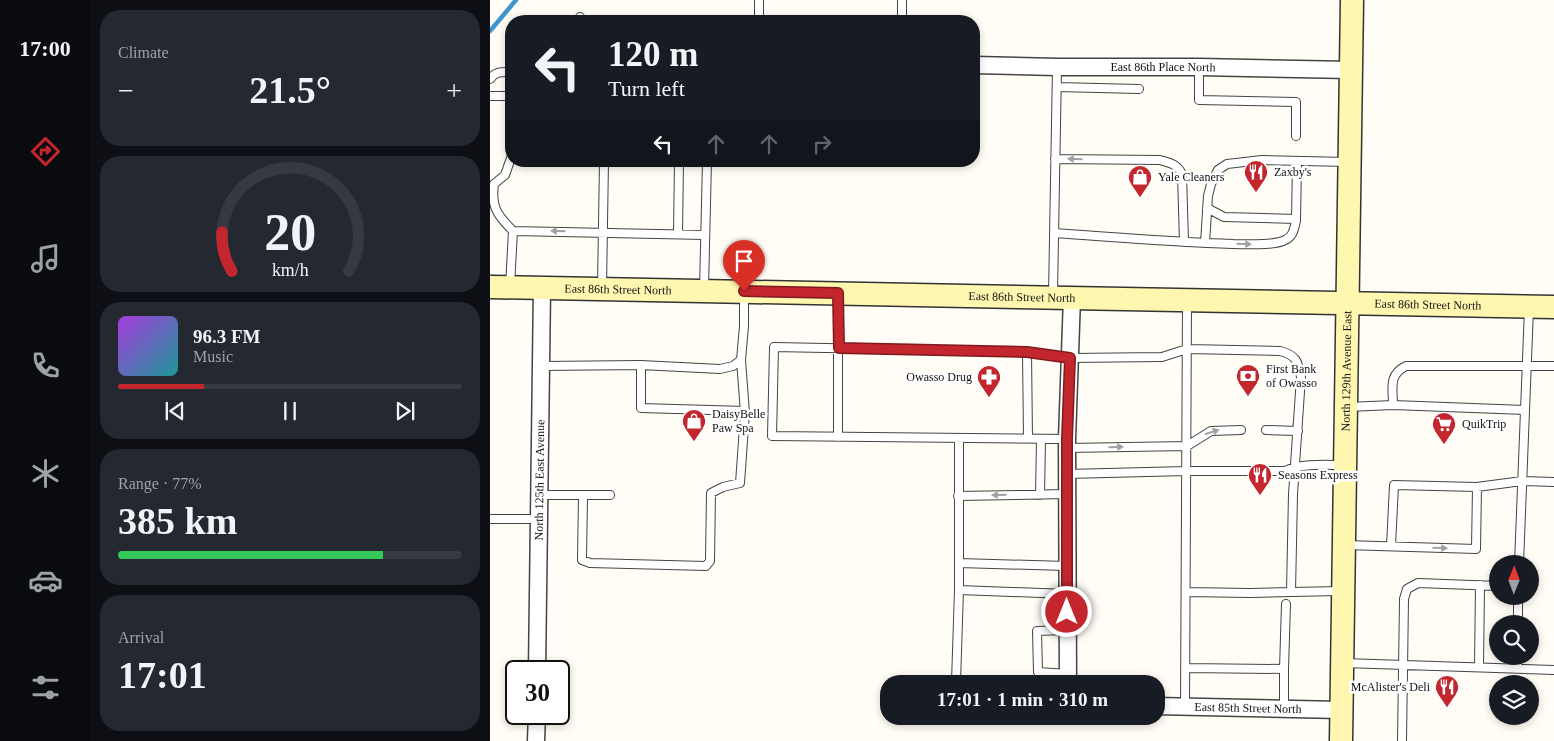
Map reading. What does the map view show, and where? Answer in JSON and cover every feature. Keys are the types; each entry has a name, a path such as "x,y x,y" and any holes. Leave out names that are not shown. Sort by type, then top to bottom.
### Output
{"main road":[{"name":"North 129th Avenue East","path":"1341,741 1352,0"},
{"name":"East 86th Street North","path":"500,287 1554,307"}],"street":[{"name":"East 86th Place North","path":"980,65 1351,70"},
{"name":"North 125th East Avenue","path":"537,660 542,288"},
{"path":"1062,297 1070,358 1067,443 1068,675"},
{"name":"East 85th Street North","path":"1165,706 1341,710"},
{"path":"536,741 537,725"}],"lane":[{"path":"759,15 760,0"},
{"path":"902,0 902,15"},
{"path":"1057,67 1054,233 1062,297"},
{"path":"1199,67 1200,100 1296,102 1296,136"},
{"path":"490,78 493,74 505,72"},
{"path":"1057,87 1139,89"},
{"path":"490,96 505,96"},
{"path":"1055,158 1160,160 1171,163 1179,168 1182,174 1184,242"},
{"path":"1205,243 1208,196 1211,184 1218,170 1227,164 1262,160 1349,162"},
{"path":"1054,233 1195,243 1249,244 1287,240 1291,236 1296,219 1297,161"},
{"path":"508,167 505,175 494,184 492,194 497,215 513,231 705,235"},
{"path":"602,289 604,167"},
{"path":"678,234 679,167"},
{"path":"704,290 707,167"},
{"path":"1207,208 1224,217 1296,219"},
{"path":"500,287 513,231"},
{"path":"583,496 582,560 590,563 706,566 710,561 711,493 723,487 740,483 745,411 741,360 744,326 744,291"},
{"path":"838,293 838,437"},
{"path":"1185,706 1187,300"},
{"path":"1519,555 1529,306"},
{"path":"1241,430 1211,431 1187,446 1067,443 1028,438 772,436 774,347 1027,352 1070,358 1162,357 1187,349 1280,351 1290,354 1296,359 1301,377 1290,592"},
{"path":"1027,352 1028,438"},
{"path":"541,366 641,365 720,369 733,366 741,360"},
{"path":"641,365 641,408 745,411"},
{"path":"1394,405 1393,376 1397,370 1406,366 1554,366"},
{"path":"1345,407 1394,405 1525,410"},
{"path":"1266,430 1298,431"},
{"path":"956,675 959,590 959,438"},
{"path":"1040,495 1041,439"},
{"path":"1067,474 1285,471 1296,467 1344,465"},
{"path":"1391,546 1394,485 1477,487 1522,481 1554,482"},
{"path":"1344,545 1476,549 1477,487"},
{"path":"958,496 1067,494"},
{"path":"540,495 610,495"},
{"path":"490,519 540,519"},
{"path":"959,563 1067,566"},
{"path":"1402,741 1404,599 1407,589 1418,583 1489,586"},
{"path":"1479,667 1480,585"},
{"path":"959,590 1067,594"},
{"path":"1186,592 1343,591"},
{"path":"1284,709 1286,604"},
{"path":"1051,675 1038,672 1037,632 1068,630"},
{"path":"1342,663 1554,670"},
{"path":"1186,668 1284,669"}],"waterway":[{"path":"490,31 516,0"}],"place":[{"name":"Zaxby's","path":"1256,193"},
{"name":"Yale Cleaners","path":"1140,198"},
{"name":"First Bank of Owasso","path":"1248,397"},
{"name":"Owasso Drug","path":"989,398"},
{"name":"DaisyBelle Paw Spa","path":"694,442"},
{"name":"QuikTrip","path":"1444,445"},
{"name":"Seasons Express","path":"1260,496"},
{"name":"McAlister's Deli","path":"1447,708"}],"route":[{"path":"744,291 838,293 839,348 1027,352 1070,358 1067,439 1067,612"}]}
